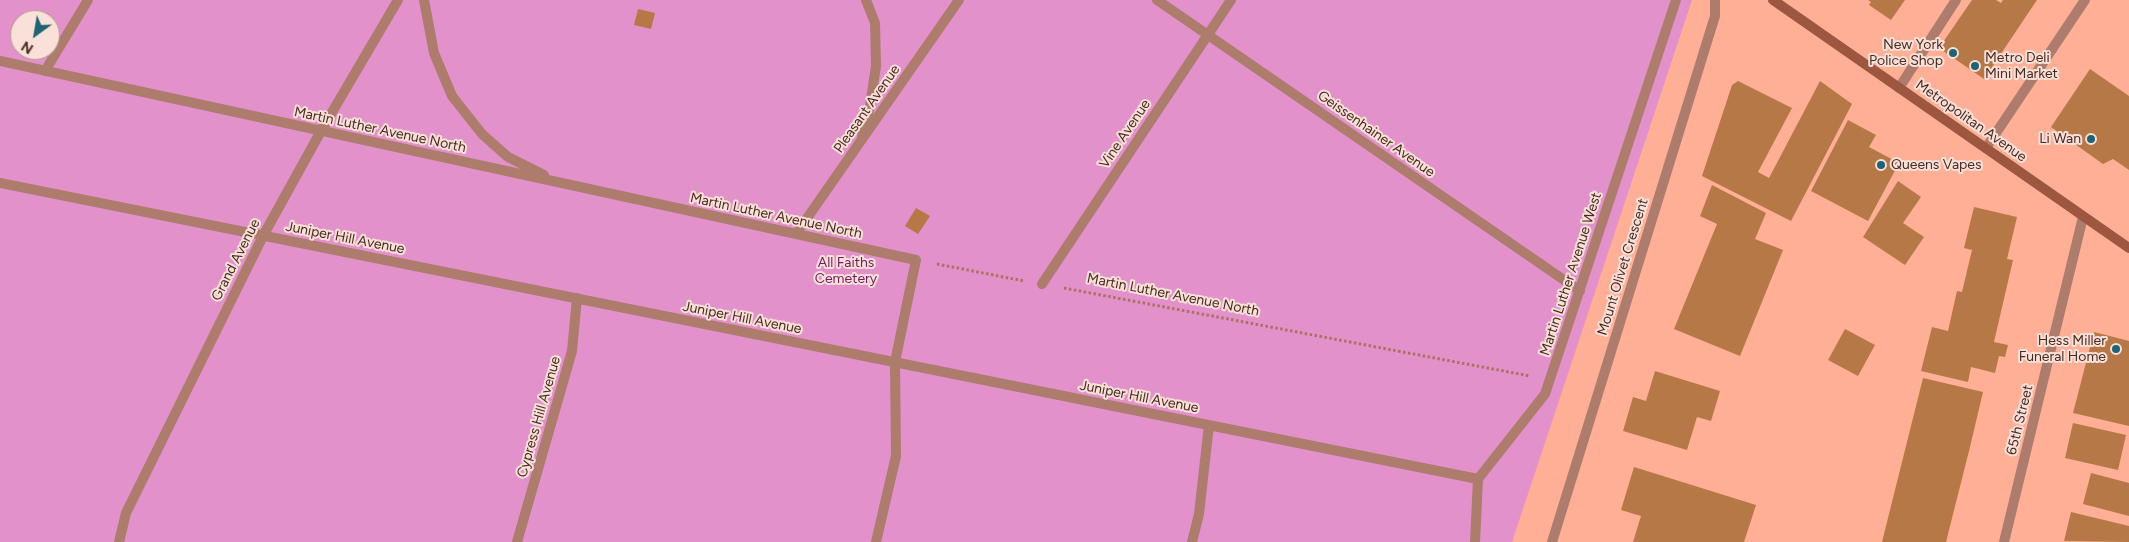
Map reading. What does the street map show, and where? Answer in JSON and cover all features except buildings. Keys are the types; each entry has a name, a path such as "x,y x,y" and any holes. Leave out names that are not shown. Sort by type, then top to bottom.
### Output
{"main road":[{"name":"Metropolitan Avenue","path":"1773,0 2129,248"}],"street":[{"path":"45,71 88,0"},
{"name":"Grand Avenue","path":"119,542 126,513 263,236 321,131 398,0"},
{"path":"424,0 434,53 452,96 482,134 508,157 559,182"},
{"path":"860,143 870,106 876,66 874,23 866,0"},
{"name":"Pleasant Avenue","path":"796,234 959,0"},
{"name":"Geissenhainer Avenue","path":"1157,0 1580,291"},
{"name":"Vine Avenue","path":"1042,284 1231,0"},
{"name":"Martin Luther Avenue West","path":"1478,479 1545,394 1676,0"},
{"name":"Mount Olivet Crescent","path":"1552,542 1715,16 1715,0"},
{"path":"1899,88 1956,0"},
{"path":"1986,148 2085,0"},
{"name":"Martin Luther Avenue North","path":"0,62 916,260"},
{"name":"Juniper Hill Avenue","path":"0,183 1478,479"},
{"name":"65th Street","path":"2004,542 2084,217"},
{"path":"876,542 896,456 895,362 916,260"},
{"name":"Cypress Hill Avenue","path":"517,542 572,351 577,298"},
{"path":"1192,542 1199,514 1210,425"},
{"path":"1475,542 1478,479"}],"path":[{"name":"Martin Luther Avenue North","path":"916,260 1550,379"}],"green space":[{"name":"All Faiths Cemetery","path":"0,0 1692,0 1512,542 0,542"}],"place":[{"name":"New York Police Shop","path":"1953,53"},
{"name":"Metro Deli Mini Market","path":"1975,66"},
{"name":"Li Wan","path":"2091,139"},
{"name":"Queens Vapes","path":"1881,165"},
{"name":"Hess Miller Funeral Home","path":"2116,349"}]}
